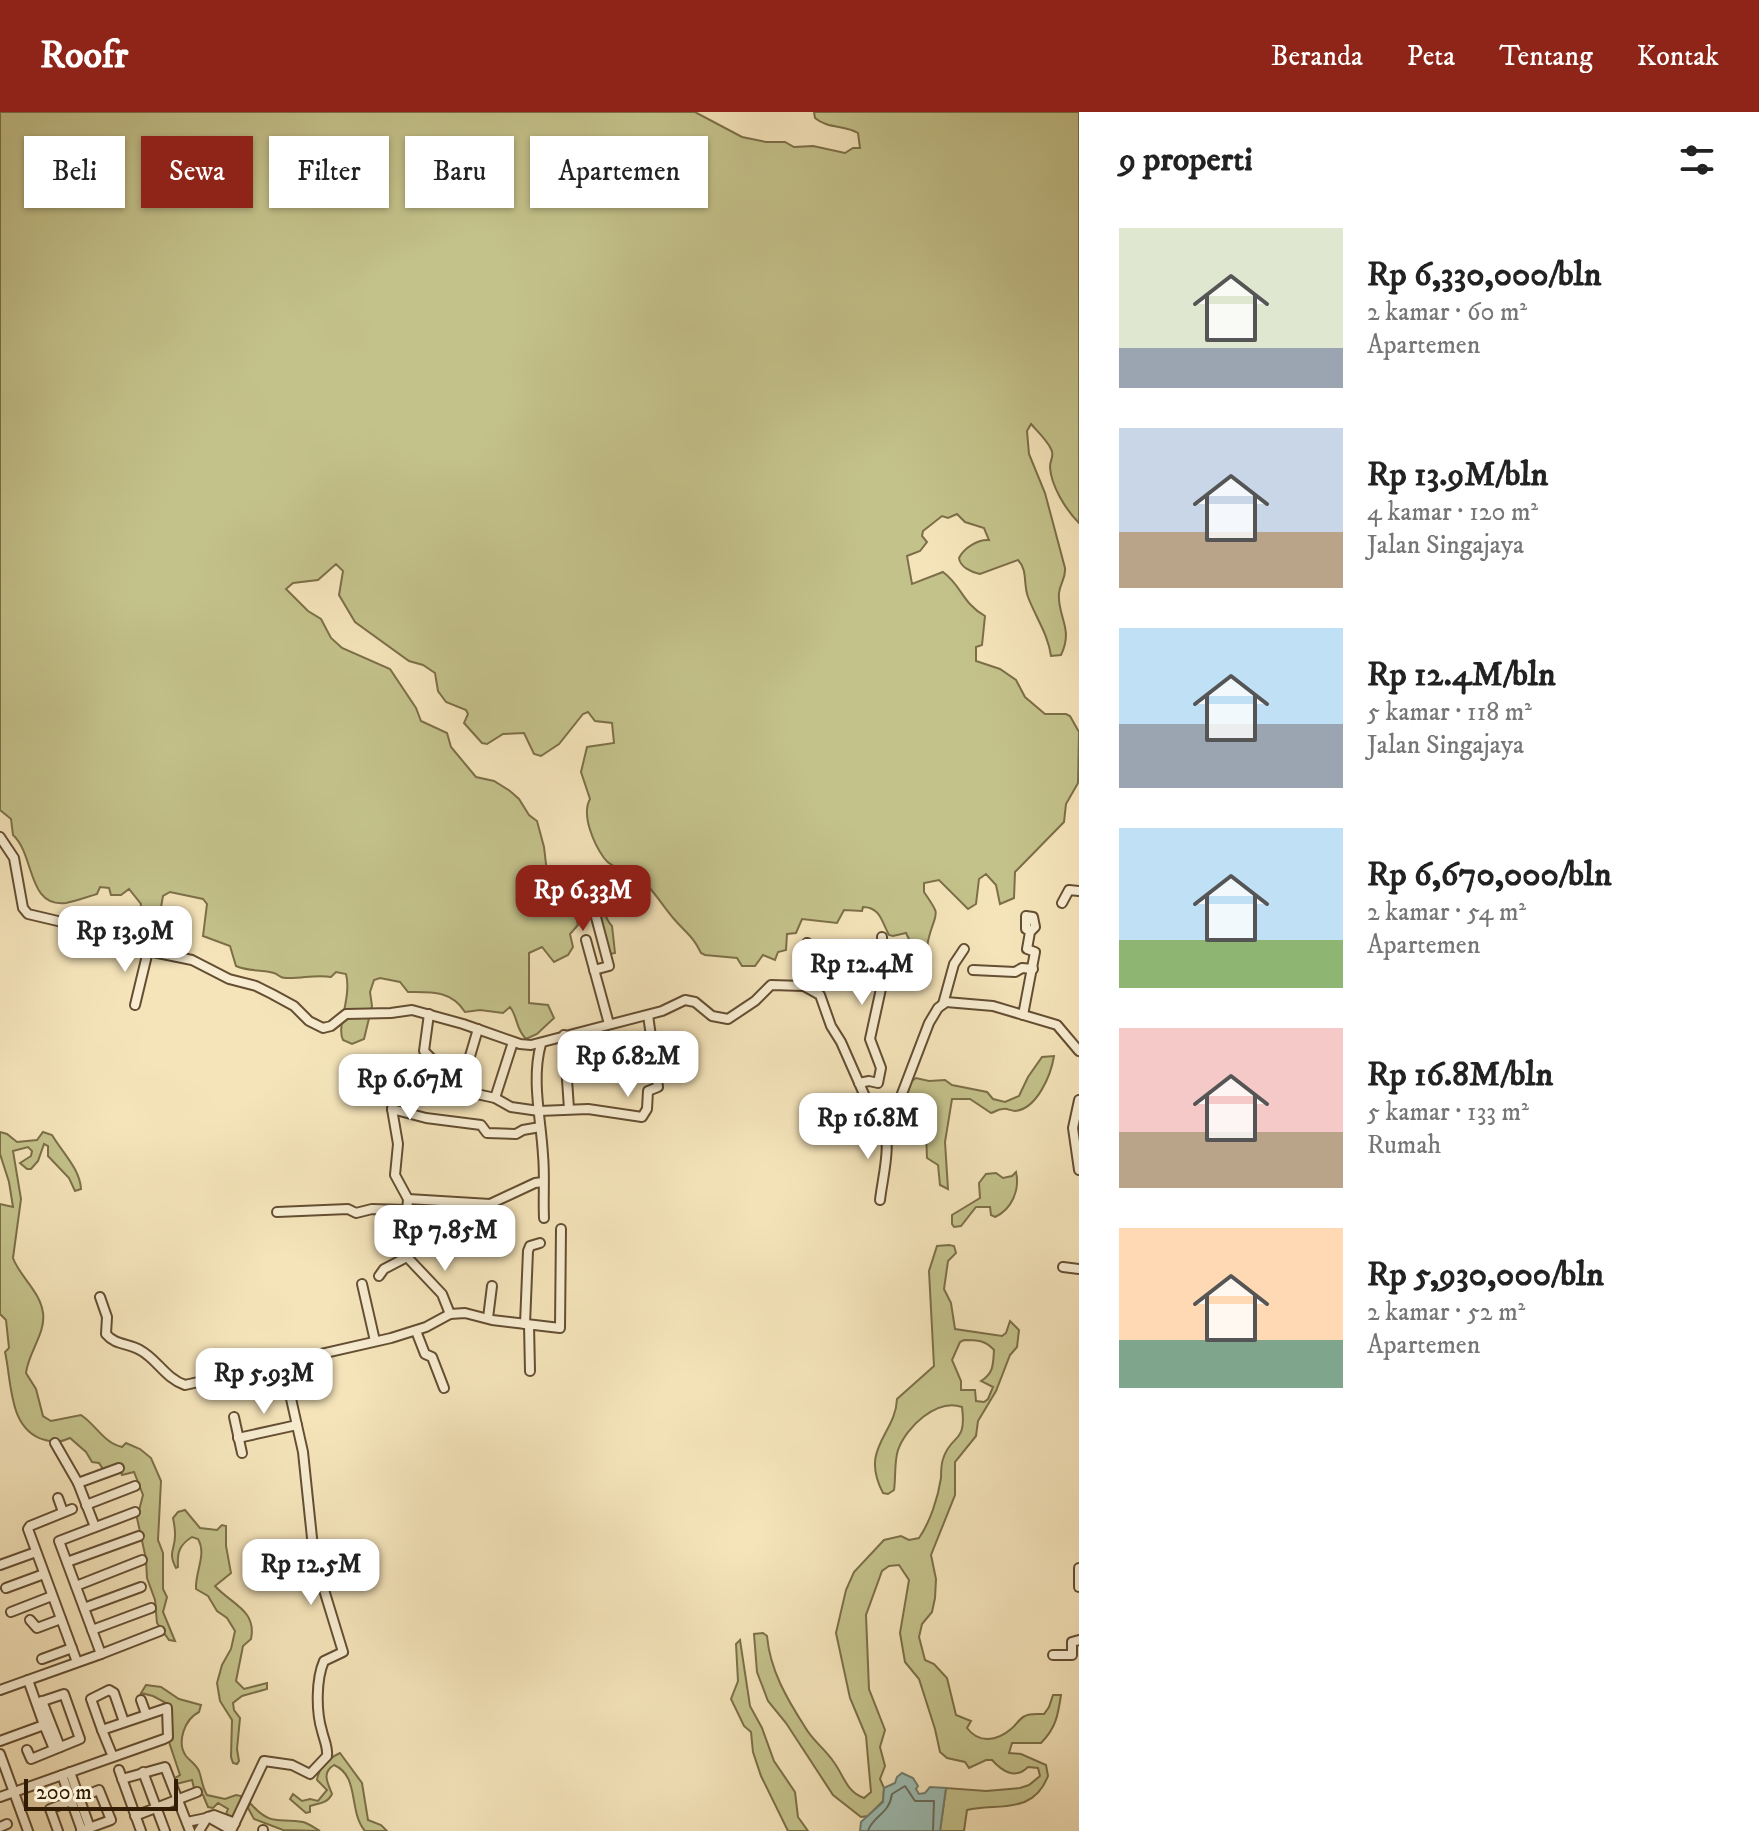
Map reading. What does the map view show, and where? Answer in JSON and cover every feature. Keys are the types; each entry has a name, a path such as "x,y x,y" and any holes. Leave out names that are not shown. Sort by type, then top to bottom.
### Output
{"street":[{"path":"0,837 14,858 23,908 28,914 96,930 148,951 192,960 229,979 256,986 294,1006 309,1021 323,1028 331,1026 346,1014 412,1010 513,1042 541,1044 689,1001 695,1002 712,1016 728,1019 755,1001 771,985 804,986 820,995 831,1026 871,1110 881,1117 887,1131 880,1200"},
{"path":"1062,903 1069,890 1079,891"},
{"path":"593,906 609,966 594,970"},
{"path":"1023,1015 1035,952 1027,949 1031,931"},
{"path":"859,1083 869,1081 876,1084 881,1068 870,1039 884,975 882,937"},
{"path":"586,940 609,1024"},
{"path":"804,986 807,943"},
{"path":"881,1117 889,1117 895,1112 929,1023 943,1004 954,964 964,949"},
{"path":"135,1005 148,951"},
{"path":"973,970 1016,972 1022,968 1033,969"},
{"path":"943,1004 993,1006 1061,1027 1079,1051"},
{"path":"429,1014 424,1051 433,1060 432,1082 438,1094"},
{"path":"450,1314 442,1294 407,1257 404,1242 408,1199 395,1175 398,1144 392,1109 397,1092 438,1094 445,1093 448,1088 495,1098 506,1106 539,1111 588,1109 639,1117 645,1114 648,1091 657,1089 658,1083 648,1015"},
{"path":"460,1090 478,1029"},
{"path":"564,1035 569,1109"},
{"path":"495,1098 513,1042"},
{"path":"541,1044 537,1066 544,1218"},
{"path":"1079,1100 1073,1128 1079,1170"},
{"path":"392,1109 442,1121 481,1125 487,1133 516,1134 540,1127"},
{"path":"408,1199 490,1204 543,1182"},
{"path":"277,1212 406,1210"},
{"path":"100,1297 106,1313 109,1338 141,1350 167,1376 185,1385 416,1331 450,1314 465,1313 561,1327 561,1229"},
{"path":"530,1371 528,1251 530,1246 540,1243"},
{"path":"379,1276 384,1269 407,1257"},
{"path":"1063,1267 1079,1269"},
{"path":"362,1284 375,1341"},
{"path":"488,1318 492,1286"},
{"path":"416,1331 425,1354 432,1357 444,1388"},
{"path":"141,1831 121,1775 165,1767 188,1826 214,1815 233,1828 264,1761 292,1765 310,1774 327,1756 317,1707 319,1679 324,1661 343,1652 314,1557 303,1452 283,1363"},
{"path":"234,1417 242,1453"},
{"path":"238,1438 297,1425"},
{"path":"55,1443 78,1483 95,1527"},
{"path":"78,1483 119,1468"},
{"path":"86,1505 135,1486"},
{"path":"58,1498 68,1510 28,1527 77,1662"},
{"path":"101,1654 59,1541 135,1512"},
{"path":"67,1562 139,1536"},
{"path":"0,1565 36,1552"},
{"path":"76,1586 142,1560"},
{"path":"1079,1568 1079,1587"},
{"path":"6,1588 44,1574"},
{"path":"84,1608 141,1587"},
{"path":"11,1612 52,1596"},
{"path":"92,1630 151,1608"},
{"path":"30,1620 37,1628 61,1619"},
{"path":"0,1690 160,1631"},
{"path":"1053,1655 1072,1655 1072,1642 1079,1640"},
{"path":"42,1659 72,1648"},
{"path":"28,1680 40,1702 57,1748"},
{"path":"113,1757 91,1699 109,1690 114,1693 124,1722"},
{"path":"31,1759 84,1738 64,1694 40,1702"},
{"path":"141,1700 146,1714"},
{"path":"0,1797 169,1736 167,1708 102,1730"},
{"path":"0,1741 47,1724"},
{"path":"0,1754 28,1831"},
{"path":"143,1772 165,1831"},
{"path":"66,1773 85,1830 111,1820"},
{"path":"58,1831 46,1811 99,1790 115,1831"},
{"path":"135,1816 197,1792"},
{"path":"199,1831 207,1818"}],"shaded area":[{"path":"0,112 695,112 742,137 845,153 860,148 858,133 820,121 815,118 814,112 1079,112 1079,523 1056,490 1050,467 1053,454 1049,446 1031,424 1027,431 1029,454 1045,493 1065,568 1059,593 1066,630 1061,655 1051,656 1045,633 1028,597 1023,568 1018,560 980,574 961,564 959,558 968,548 989,540 984,528 965,522 957,514 948,518 942,516 923,531 922,536 927,542 920,551 907,556 912,584 943,572 971,606 985,616 982,645 976,647 976,661 1000,669 1016,680 1025,697 1045,714 1070,716 1079,732 1078,783 1066,804 1064,822 1015,872 1014,898 1000,904 996,885 986,874 979,879 976,904 968,909 939,880 924,883 924,892 936,914 928,939 927,958 919,960 906,933 889,935 877,912 863,907 862,911 844,910 837,923 802,919 796,933 787,934 786,950 778,952 775,960 763,955 755,966 742,966 737,958 701,953 655,894 631,873 607,861 593,837 587,813 590,799 581,772 587,747 614,743 612,723 595,721 588,712 583,714 559,744 541,756 534,754 524,733 503,734 487,744 482,743 464,723 468,714 466,710 446,702 438,691 435,673 409,661 355,622 339,595 343,571 336,564 318,580 293,583 286,589 321,619 331,638 342,648 390,669 421,721 447,733 451,747 476,777 494,781 519,799 537,821 548,881 587,889 596,896 612,926 615,953 610,954 592,900 577,899 574,908 578,925 570,934 573,947 568,955 554,962 542,947 529,953 529,1003 548,1005 554,1018 537,1034 526,1039 510,1007 503,1013 465,1012 447,996 408,992 400,982 380,978 374,980 370,992 372,1006 364,1039 352,1044 343,1040 341,1034 347,992 346,974 336,972 331,977 284,978 236,966 230,946 203,936 207,904 203,899 170,892 163,896 158,924 144,930 139,921 141,904 129,889 121,895 111,895 109,888 100,887 97,894 66,903 53,902 38,889 20,844 13,835 11,819 0,810"},
{"path":"1054,1056 1042,1090 1023,1109 1001,1109 991,1113 970,1099 952,1099 945,1142 948,1189 940,1185 938,1165 927,1158 926,1133 918,1128 914,1132 907,1110 901,1104 909,1083 916,1078 945,1080 952,1085 987,1092 993,1099 1005,1102 1019,1096 1042,1057"},
{"path":"0,1132 17,1142 37,1140 43,1132 52,1135 80,1182 81,1189 75,1191 69,1178 48,1156 48,1146 44,1144 38,1161 31,1169 20,1163 31,1156 32,1151 28,1147 13,1151 21,1199 13,1258 38,1298 43,1313 42,1328 26,1373 36,1389 43,1416 51,1421 81,1415 110,1442 122,1447 126,1443 151,1458 161,1481 158,1540 163,1553 163,1589 167,1597 163,1612 175,1641 169,1640 157,1623 137,1518 143,1495 134,1472 122,1475 118,1464 103,1469 99,1463 92,1462 70,1438 52,1442 33,1435 18,1416 5,1352 9,1348 6,1320 0,1314 0,1204 13,1207 0,1154"},
{"path":"1016,1172 1016,1192 1001,1214 995,1217 991,1215 990,1207 976,1207 961,1226 954,1227 952,1215 980,1198 979,1183 986,1174 996,1173 1003,1178"},
{"path":"937,1246 954,1246 956,1253 948,1261 944,1289 951,1303 955,1329 1002,1336 1010,1321 1019,1330 1017,1347 1010,1355 996,1391 978,1421 976,1436 955,1462 955,1495 931,1555 936,1579 935,1598 932,1612 922,1624 919,1637 925,1660 934,1664 947,1678 956,1715 971,1721 967,1728 983,1739 1000,1736 1027,1715 1044,1714 1053,1695 1061,1695 1056,1721 1041,1743 1012,1743 1009,1753 1021,1754 1046,1765 1048,1776 1042,1788 1034,1797 1014,1805 967,1810 964,1831 940,1831 946,1788 986,1791 1020,1788 1040,1776 1038,1768 1028,1767 1014,1773 1004,1770 992,1760 969,1768 965,1762 947,1758 940,1752 919,1679 905,1662 900,1633 909,1580 899,1565 882,1571 866,1615 869,1689 885,1730 880,1747 885,1766 880,1779 884,1788 883,1801 868,1816 861,1817 833,1795 768,1701 757,1672 754,1634 767,1636 780,1684 808,1732 833,1761 849,1787 864,1798 871,1792 866,1736 850,1698 836,1633 846,1590 854,1572 884,1540 901,1536 909,1540 919,1538 923,1532 938,1494 946,1451 962,1428 962,1407 943,1407 924,1416 908,1432 898,1450 894,1490 883,1493 875,1464 897,1399 934,1366 929,1271","holes":["960,1342 984,1342 994,1350 991,1371 981,1381 993,1387 984,1402 976,1401 975,1390 961,1390 961,1381 952,1360"]},
{"path":"185,1510 200,1528 217,1530 222,1525 226,1526 231,1573 215,1586 241,1608 252,1629 251,1639 243,1646 236,1681 244,1689 267,1683 267,1689 242,1696 233,1703 240,1718 237,1764 231,1757 232,1720 220,1701 217,1683 235,1631 208,1596 196,1589 201,1557 198,1539 192,1537 182,1546 178,1567 173,1562 173,1518"},
{"path":"740,1640 750,1706 774,1761 795,1792 798,1817 808,1831 788,1831 761,1776 753,1752 751,1732 744,1726 731,1699 738,1681 736,1644"},
{"path":"146,1685 161,1687 179,1699 201,1705 184,1731 183,1750 198,1769 207,1795 225,1799 241,1796 235,1818 226,1814 228,1809 218,1803 213,1808 208,1807 203,1795 195,1792 192,1780 176,1784 175,1778 180,1775 169,1742 170,1705 141,1693"},
{"path":"340,1753 362,1783 368,1820 387,1831 365,1831 357,1814 351,1785 342,1770 334,1765 327,1775 332,1794 328,1800 310,1806 310,1812 306,1813 290,1799 293,1794 302,1801 318,1801 327,1790 317,1780 320,1771 328,1760"},
{"path":"250,1803 270,1819 303,1822 320,1831 283,1830 254,1819 248,1808"}],"water":[{"path":"902,1773 913,1778 919,1794 930,1787 946,1788 940,1831 860,1831 861,1822 883,1802 884,1788 895,1783"}]}
